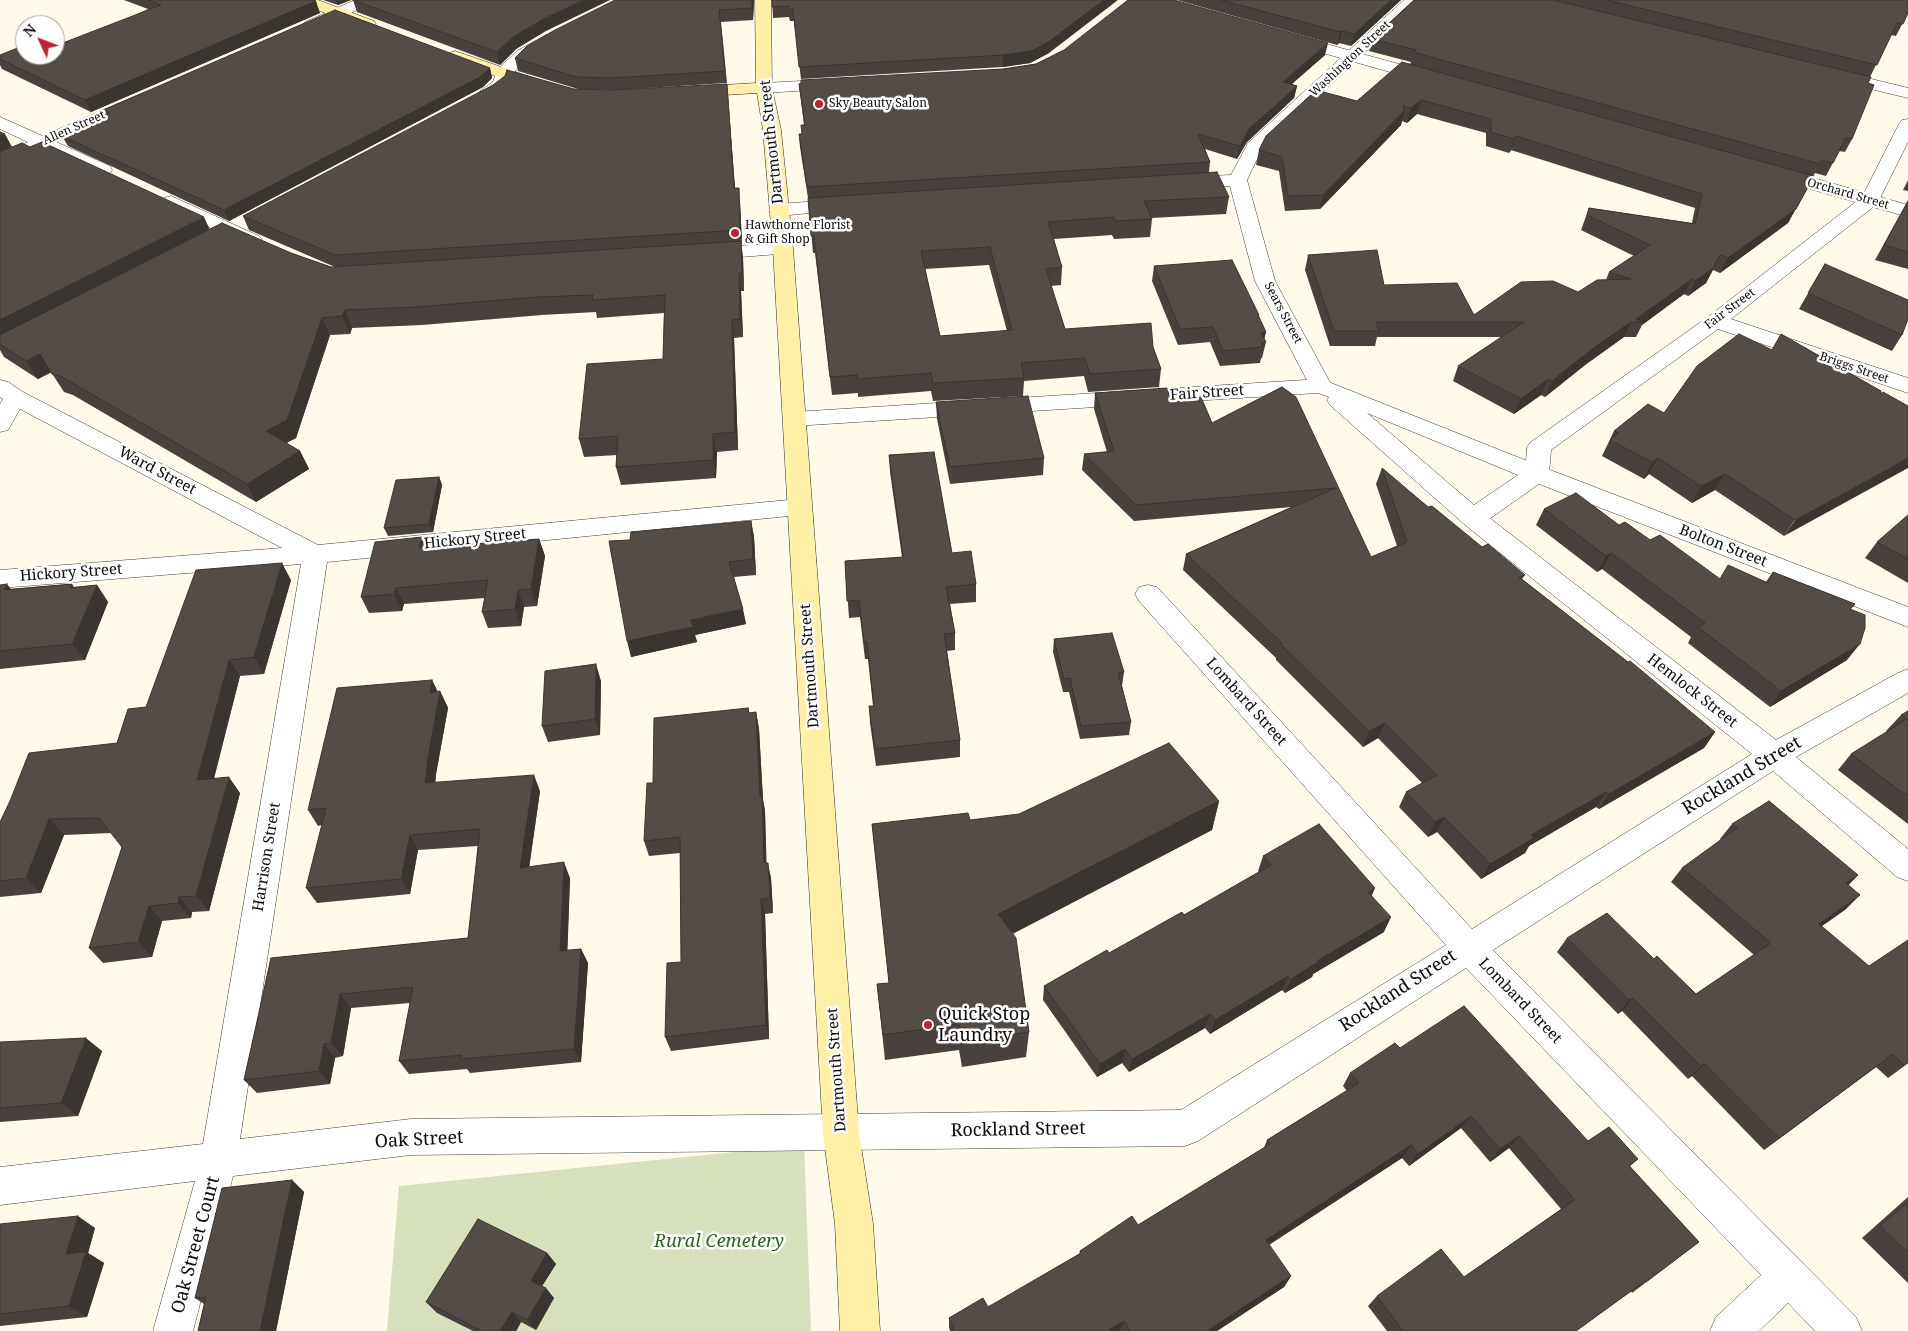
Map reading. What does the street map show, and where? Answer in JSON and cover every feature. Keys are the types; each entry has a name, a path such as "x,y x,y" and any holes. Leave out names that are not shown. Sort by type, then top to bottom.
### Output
{"main road":[{"path":"304,0 381,29"},
{"name":"Dartmouth Street","path":"763,0 764,88 772,130 783,249 841,1133 854,1224 860,1331"},
{"path":"438,50 559,92"},
{"path":"670,94 764,88"}],"street":[{"path":"294,32 368,0"},
{"name":"Washington Street","path":"1238,180 1254,148 1412,0"},
{"path":"473,102 501,84 503,74 523,54 560,32"},
{"path":"1276,35 1448,84"},
{"path":"1824,72 1908,93"},
{"path":"764,88 854,83"},
{"name":"Allen Street","path":"0,161 160,91"},
{"path":"0,122 124,180"},
{"name":"Fair Street","path":"794,420 1321,386 1538,474 1539,447 1715,321 1870,200 1908,124"},
{"name":"Orchard Street","path":"1755,168 1908,211"},
{"path":"1168,184 1238,180"},
{"name":"Sears Street","path":"1238,180 1265,281 1321,386"},
{"path":"150,192 222,235 272,250"},
{"path":"779,210 859,204"},
{"path":"222,235 248,221"},
{"path":"684,255 783,249"},
{"name":"Briggs Street","path":"1715,321 1908,386"},
{"path":"1321,386 1473,518 1538,474"},
{"path":"0,425 8,392"},
{"name":"Ward Street","path":"8,392 315,554"},
{"name":"Bolton Street","path":"1538,474 1908,617"},
{"name":"Hickory Street","path":"0,579 315,554 799,507"},
{"name":"Hemlock Street","path":"1473,518 1774,755 1908,868"},
{"name":"Harrison Street","path":"219,1160 315,554"},
{"name":"Lombard Street","path":"1148,594 1468,947 1842,1331"},
{"name":"Rockland Street","path":"841,1133 1185,1128 1468,947 1774,755 1908,680"},
{"name":"Oak Street","path":"0,1186 411,1137 841,1133"},
{"name":"Oak Street Court","path":"173,1331 219,1160"},
{"path":"1730,1331 1788,1277"}],"green space":[{"name":"Rural Cemetery","path":"804,1145 811,1331 387,1331 399,1186"}],"building":[{"path":"149,0 316,1 85,100 0,59 0,55 15,49 15,65 65,65 65,42 161,5"},
{"path":"353,0 583,0 541,20 513,37 497,52"},
{"path":"615,0 752,0 752,8 719,10 725,71 612,78 576,77 515,58 527,46"},
{"path":"772,0 1104,0 1050,41 1031,51 1003,55 799,67 793,9 789,9 788,6 772,7"},
{"path":"1128,0 1174,0 1328,43 1283,82 1297,86 1249,129 1240,146 1198,134 1210,162 807,187 799,134 802,134 801,125 805,125 799,84 801,80 1003,69 1036,64 1064,50"},
{"path":"1221,0 1391,0 1354,34 1340,32"},
{"path":"1414,0 1553,0 1871,77 1868,83 1874,85 1852,139 1846,138 1833,163 1822,160 1820,164 1413,52 1416,50 1372,39"},
{"path":"1606,0 1908,0 1908,13 1903,24 1897,23 1877,65"},
{"path":"335,10 490,68 480,77 224,210 62,136 108,117 105,115 110,113 103,110"},
{"path":"1402,62 1814,176 1796,209 1728,258 1720,255 1713,268 1695,281 1692,279 1636,319 1643,322 1631,322 1592,349 1552,381 1548,379 1521,399 1458,366 1524,322 1376,322 1379,331 1334,331 1308,255 1377,250 1384,285 1457,283 1474,315 1521,282 1553,281 1578,292 1597,280 1631,279 1609,272 1650,245 1587,215 1589,208 1695,224 1702,194 1516,136 1514,139 1491,132 1491,119 1421,100 1411,108 1403,106 1404,111 1323,195 1288,196 1282,157 1259,150 1266,136 1316,90 1357,101"},
{"path":"507,70 574,89 611,90 727,84 734,188 739,188 740,230 335,255 243,216 493,85 505,76"},
{"path":"42,142 204,217 0,320 0,152 22,143 30,147"},
{"path":"1217,172 1229,197 1144,201 1152,219 1116,221 1114,217 1048,222 1062,267 1046,269 1065,329 1151,323 1153,347 1161,369 1090,374 1085,358 1021,363 1024,378 933,383 931,373 857,379 857,375 830,377 814,236 811,236 808,198","holes":["990,247 1012,330 940,336 921,251"]},
{"path":"1908,202 1908,252 1884,245"},
{"path":"222,223 291,253 331,267 741,241 742,273 739,273 740,319 732,320 735,432 713,434 713,460 616,467 618,436 579,439 587,364 663,359 665,295 592,300 593,295 537,297 416,307 345,310 342,316 322,318 287,420 266,431 300,451 247,484 62,377 52,374 40,354 26,361 0,344 0,335"},
{"path":"1232,260 1266,332 1261,333 1266,342 1261,343 1263,347 1223,351 1213,327 1180,329 1154,266"},
{"path":"1825,264 1908,300 1908,319 1902,335 1808,293"},
{"path":"1739,334 1772,350 1781,334 1881,391 1880,394 1883,392 1908,406 1908,458 1795,520 1725,474 1701,486 1658,458 1652,462 1610,440 1619,433 1614,431 1648,404 1664,413 1697,366"},
{"path":"1282,387 1296,397 1371,557 1407,542 1382,468 1428,507 1432,506 1482,547 1488,544 1525,575 1519,577 1628,662 1630,661 1715,732 1609,794 1606,792 1531,835 1534,838 1490,864 1444,817 1435,822 1406,792 1437,775 1385,723 1369,731 1280,644 1282,643 1186,554 1336,488 1136,505 1084,454 1114,451 1095,393 1167,388 1171,399 1201,397 1212,423"},
{"path":"1028,396 1044,458 950,467 936,402"},
{"path":"934,452 952,553 971,551 976,584 946,587 955,633 944,634 960,740 875,749 869,706 874,706 867,642 864,642 859,600 847,601 845,561 903,557 889,455"},
{"path":"439,477 429,524 384,528 396,480"},
{"path":"1576,493 1619,525 1625,522 1650,540 1660,535 1720,579 1728,565 1768,583 1773,572 1855,604 1850,609 1865,615 1865,628 1860,644 1781,691 1698,627 1705,623 1611,553 1606,556 1544,509"},
{"path":"1908,515 1908,559 1877,542"},
{"path":"751,521 753,559 729,562 743,609 691,620 693,627 627,641 609,541 630,540 631,532"},
{"path":"422,537 419,548 539,539 531,589 518,590 515,609 482,612 488,580 396,588 394,594 361,597 375,542"},
{"path":"282,563 254,657 229,660 197,780 229,777 196,896 179,897 178,903 149,906 138,942 89,948 122,847 99,818 49,819 26,878 0,881 0,822 29,753 117,743 128,709 146,707 196,570"},
{"path":"7,584 4,590 72,584 70,588 97,585 72,644 0,651 0,585"},
{"path":"1112,633 1124,672 1118,673 1131,722 1081,726 1070,678 1064,679 1054,639"},
{"path":"596,664 595,719 542,726 545,671"},
{"path":"432,680 430,693 440,691 425,783 534,775 520,868 564,862 560,951 581,949 574,1049 461,1059 462,1055 399,1061 413,987 340,994 331,1043 324,1044 319,1071 244,1080 271,958 468,938 480,829 410,835 401,879 306,888 326,808 308,810 337,688"},
{"path":"748,708 749,713 756,712 760,796 762,796 764,863 768,863 770,898 761,899 766,1025 665,1037 667,963 681,962 680,837 644,841 647,783 653,783 654,718"},
{"path":"1908,711 1908,797 1851,754 1907,719 1901,715"},
{"path":"1169,743 1219,801 998,914 1016,938 1029,1032 963,1041 959,1024 883,1035 877,984 889,983 872,824 968,813 970,820 1019,814"},
{"path":"1769,801 1858,875 1846,883 1860,895 1819,924 1869,966 1908,940 1908,1062 1904,1065 1893,1054 1779,1138 1705,1064 1701,1066 1633,998 1629,1000 1567,938 1607,913 1654,959 1657,956 1696,994 1771,943 1682,868 1737,828 1732,824"},
{"path":"1319,824 1375,888 1368,892 1391,917 1317,961 1291,979 1288,976 1215,1020 1210,1014 1132,1059 1125,1049 1100,1064 1044,986 1107,950 1109,953 1182,912 1184,915 1271,865 1263,856"},
{"path":"1464,1006 1588,1141 1609,1127 1638,1159 1629,1166 1699,1242 1576,1331 1403,1331 1377,1296 1441,1249 1464,1277 1575,1200 1519,1136 1500,1149 1471,1116 1418,1154 1411,1145 1266,1240 1291,1276 1207,1331 1130,1331 1124,1321 1107,1331 950,1331 954,1328 949,1318 983,1298 988,1307 1081,1253 1080,1251 1132,1216 1138,1225 1270,1144 1267,1140 1359,1083 1350,1073 1395,1043 1400,1048"},
{"path":"86,1038 61,1103 0,1108 0,1042"},
{"path":"292,1180 260,1331 198,1331 206,1297 195,1298 222,1188"},
{"path":"1908,1202 1908,1253 1880,1226"},
{"path":"78,1216 66,1254 86,1252 69,1306 0,1314 0,1224"},
{"path":"478,1219 547,1253 531,1281 546,1288 527,1320 512,1312 500,1331 482,1331 426,1302"}],"place":[{"name":"Sky Beauty Salon","path":"819,104"},
{"name":"Hawthorne Florist & Gift Shop","path":"735,233"},
{"name":"Quick Stop Laundry","path":"928,1025"}]}
